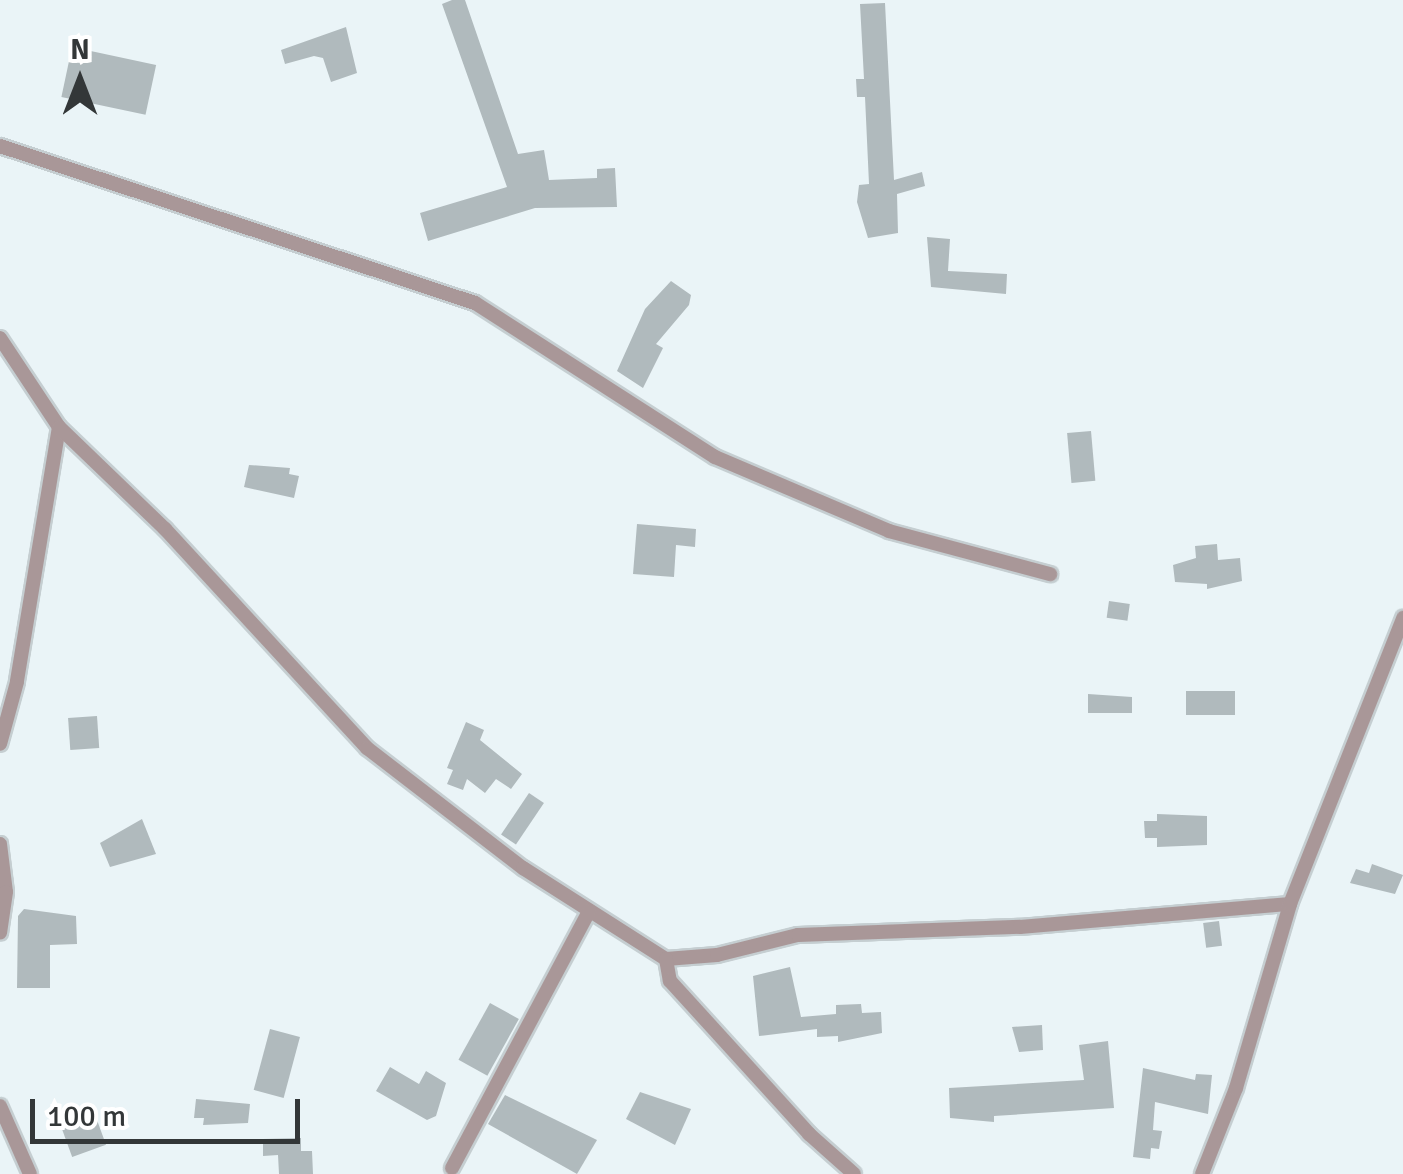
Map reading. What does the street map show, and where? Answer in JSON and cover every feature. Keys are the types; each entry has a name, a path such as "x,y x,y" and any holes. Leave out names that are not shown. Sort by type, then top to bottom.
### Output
{"street":[{"path":"0,146 475,303 715,457 889,531 1050,574"},
{"path":"0,338 59,427 164,529 367,748 446,814 589,912 666,959 717,955 798,935 1020,927 1290,904"},
{"path":"0,744 2,714 18,682 59,427"},
{"path":"1202,1174 1236,1088 1290,904 1398,650 1403,618"},
{"path":"0,844 6,892 0,933"},
{"path":"452,1168 589,912"},
{"path":"666,959 670,981 854,1174"},
{"path":"0,1106 30,1174"}],"building":[{"path":"465,0 518,154 544,150 549,180 597,178 597,169 615,168 617,207 535,208 428,241 420,213 507,187 442,4"},
{"path":"885,3 894,180 922,172 925,186 897,194 898,233 868,238 857,202 859,185 869,184 865,97 857,97 856,79 864,79 860,4"},
{"path":"346,27 357,73 331,82 323,58 314,56 285,64 281,50"},
{"path":"72,47 156,65 146,115 61,97"},
{"path":"927,237 950,239 948,271 1007,274 1006,294 931,287"},
{"path":"671,281 691,295 689,305 656,344 663,348 643,388 617,371 645,309"},
{"path":"1091,431 1095,481 1071,483 1067,433"},
{"path":"249,465 290,468 289,474 299,476 294,498 244,487"},
{"path":"637,524 696,529 695,547 676,545 674,577 633,574"},
{"path":"1217,544 1218,560 1240,558 1242,581 1207,589 1207,584 1175,582 1173,565 1196,558 1195,546"},
{"path":"1109,601 1130,604 1127,621 1107,618"},
{"path":"1186,691 1235,691 1235,715 1186,715"},
{"path":"1088,694 1132,697 1132,713 1088,713"},
{"path":"97,716 99,748 70,750 68,718"},
{"path":"466,722 484,730 480,740 522,774 511,789 496,779 485,793 467,779 463,790 447,784 453,770 447,768"},
{"path":"529,793 544,803 516,845 501,834"},
{"path":"1157,814 1207,816 1207,845 1157,847 1157,838 1145,838 1144,821 1157,821"},
{"path":"142,819 156,854 110,867 100,843"},
{"path":"1372,864 1403,875 1395,894 1350,883 1356,869 1369,873"},
{"path":"24,909 76,916 77,944 50,945 50,988 17,988 18,916"},
{"path":"1219,921 1222,946 1206,948 1203,923"},
{"path":"790,967 801,1017 836,1014 836,1005 861,1004 862,1013 881,1012 882,1033 838,1042 838,1036 817,1037 817,1029 759,1036 753,976"},
{"path":"490,1003 519,1019 487,1076 458,1060"},
{"path":"1042,1025 1043,1050 1019,1052 1012,1027"},
{"path":"270,1029 300,1037 284,1098 254,1090"},
{"path":"1108,1041 1114,1108 994,1116 994,1122 950,1118 949,1088 1084,1080 1079,1045"},
{"path":"390,1067 419,1084 426,1071 446,1083 436,1116 427,1120 376,1091"},
{"path":"1143,1068 1195,1080 1196,1074 1212,1075 1208,1114 1155,1102 1153,1130 1162,1131 1159,1149 1151,1148 1150,1159 1133,1157"},
{"path":"640,1092 691,1109 675,1145 626,1119"},
{"path":"505,1095 597,1140 577,1174 488,1124"},
{"path":"196,1099 250,1104 248,1123 203,1125 204,1118 194,1118"},
{"path":"93,1109 106,1145 72,1157 59,1121"},
{"path":"301,1138 301,1151 312,1151 313,1174 279,1174 278,1155 263,1156 263,1139"}]}
